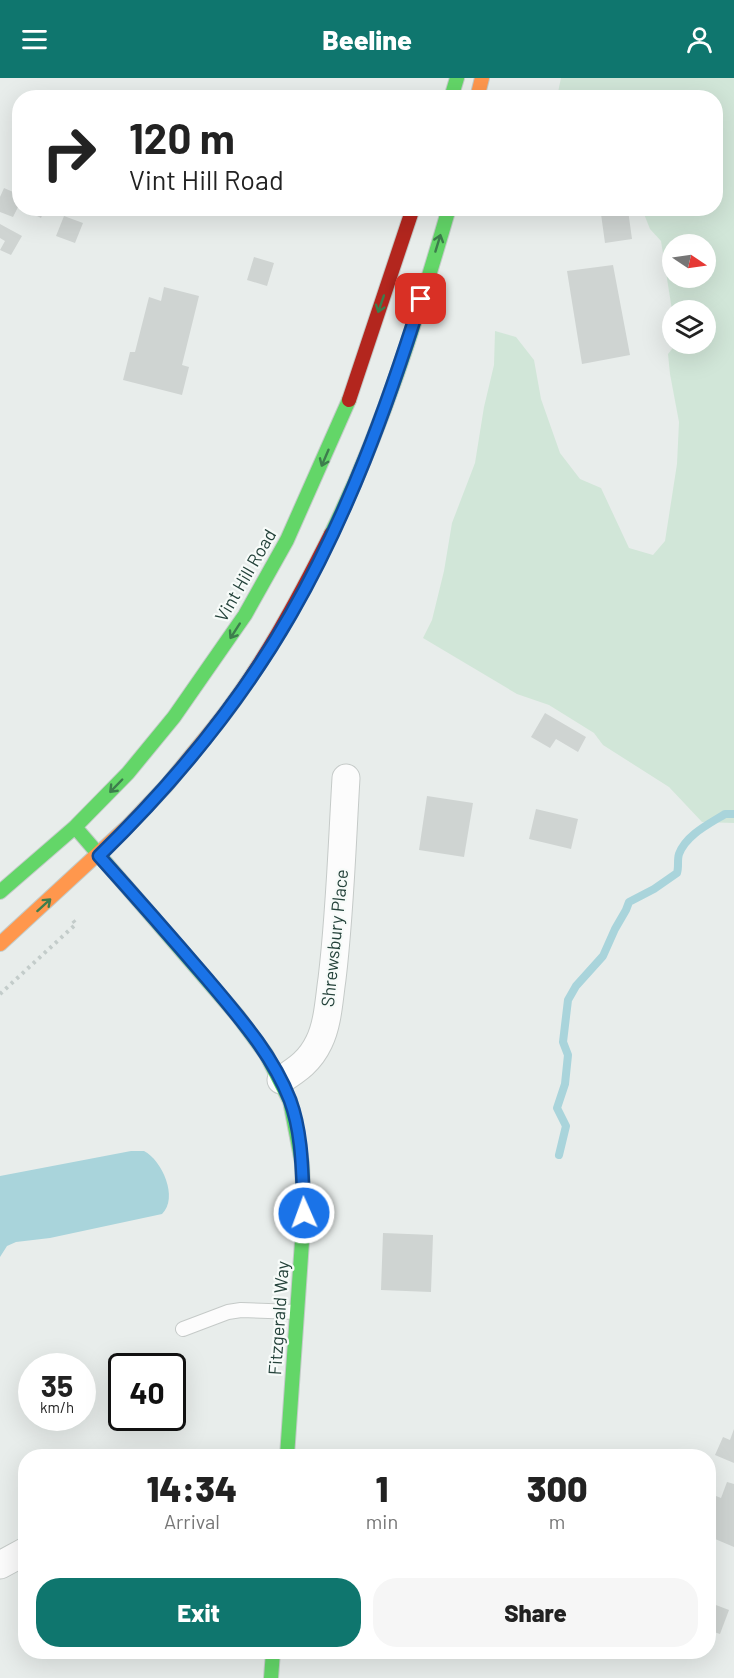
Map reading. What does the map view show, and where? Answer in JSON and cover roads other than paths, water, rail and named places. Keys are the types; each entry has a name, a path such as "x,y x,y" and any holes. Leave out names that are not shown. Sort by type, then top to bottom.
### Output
{"main road":[{"name":"Vint Hill Road","path":"0,892 75,827 128,773 174,717 245,615 277,558 322,465 347,405 410,216"},
{"path":"0,944 99,856 168,784 199,746 267,653 291,613 347,502 381,420 447,216"},
{"name":"Fitzgerald Way","path":"75,827 238,1016 266,1054 290,1101 302,1163 304,1213 287,1449"},
{"path":"271,1678 272,1659"}],"street":[{"name":"Shrewsbury Place","path":"281,1080 311,1058 321,1039 326,1018 337,936 346,778"},
{"path":"0,1565 18,1555"}],"lane":[{"path":"183,1329 228,1312 241,1310 297,1312"}],"water":[{"path":"131,1151 144,1151 157,1162 162,1171 169,1189 169,1199 162,1214 50,1238 16,1242 7,1246 0,1257 0,1176"}],"waterway":[{"path":"559,1155 566,1126 557,1108 565,1084 568,1055 563,1042 568,1000 576,986 603,956 629,902 654,889 677,873 679,854 692,836 725,814 734,814"}]}
